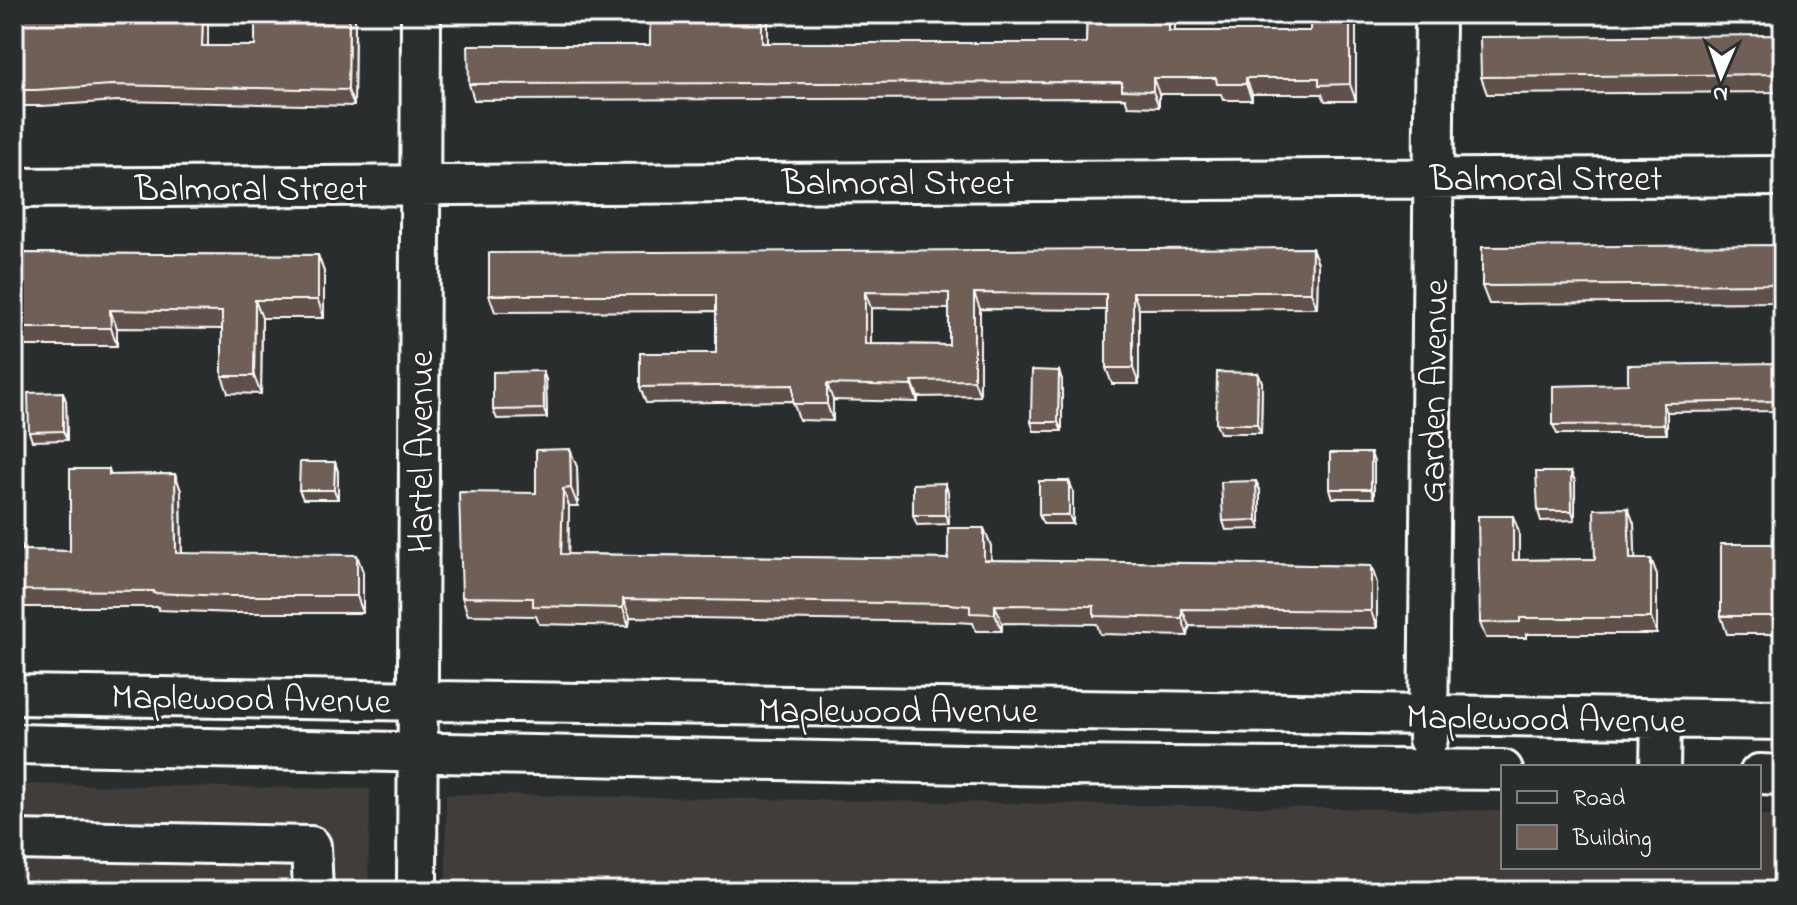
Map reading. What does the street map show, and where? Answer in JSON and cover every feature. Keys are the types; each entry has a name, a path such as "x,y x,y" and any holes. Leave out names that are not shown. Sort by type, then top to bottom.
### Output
{"street":[{"name":"Hartel Avenue","path":"417,891 421,14"},
{"name":"Garden Avenue","path":"1429,769 1435,14"},
{"name":"Balmoral Street","path":"14,188 1783,176"},
{"name":"Maplewood Avenue","path":"14,695 418,699 744,708 1783,720"},
{"path":"743,758 744,708"},
{"path":"1060,766 1061,710"},
{"path":"1660,765 1661,718"},
{"name":"Maplewood Avenue","path":"14,744 1060,766 1501,770"},
{"path":"1761,774 1783,775"},
{"path":"14,840 311,846 313,891"}],"shaded area":[{"path":"14,784 370,789 368,891 14,891"},
{"path":"446,794 1501,811 1501,869 1761,869 1761,815 1783,816 1783,891 446,891"}],"building":[{"path":"14,14 203,14 202,46 255,46 255,14 349,14 348,90 112,85 14,90"},
{"path":"650,14 762,14 762,43 1086,43 1087,14 1169,14 1169,31 1310,31 1311,14 1350,14 1350,84 1319,85 1319,78 1246,78 1246,84 1217,84 1216,78 1153,78 1153,91 1122,90 1122,82 469,84 468,45 650,45"},
{"path":"1783,35 1783,74 1481,77 1480,37"},
{"path":"1783,245 1783,284 1482,286 1482,247"},
{"path":"1312,248 1311,292 1133,292 1133,368 1106,368 1106,294 974,293 974,380 912,381 912,386 827,384 827,404 793,404 793,385 640,387 640,353 716,353 716,295 489,295 489,253","holes":["865,292 949,293 949,345 865,344"]},
{"path":"14,253 318,255 318,300 255,300 254,376 222,376 222,312 110,310 111,328 14,328"},
{"path":"1783,363 1783,401 1663,403 1664,424 1553,425 1553,386 1628,384 1628,365"},
{"path":"1032,370 1059,371 1058,422 1031,422"},
{"path":"543,371 544,409 493,410 493,372"},
{"path":"1217,372 1258,373 1257,424 1216,424"},
{"path":"63,392 63,431 29,432 28,393"},
{"path":"570,449 571,488 563,489 561,554 948,559 948,528 984,528 984,560 1371,566 1371,611 1182,609 1182,618 1094,616 1094,606 995,605 995,614 970,613 970,606 948,604 623,599 623,608 533,606 533,598 462,597 459,492 536,493 536,450"},
{"path":"1330,453 1371,453 1371,489 1330,489"},
{"path":"300,462 335,462 334,490 299,490"},
{"path":"70,469 109,469 109,475 175,474 176,553 357,555 357,596 14,590 14,531 16,550 70,551"},
{"path":"1536,472 1571,472 1572,511 1538,511"},
{"path":"1039,481 1069,481 1069,515 1039,515"},
{"path":"1256,481 1257,520 1223,521 1221,482"},
{"path":"945,483 945,515 913,515 913,484"},
{"path":"1628,508 1630,559 1651,559 1651,618 1520,618 1520,622 1480,623 1478,516 1513,516 1513,560 1595,559 1594,509"},
{"path":"1721,544 1779,544 1779,616 1721,616"}]}
